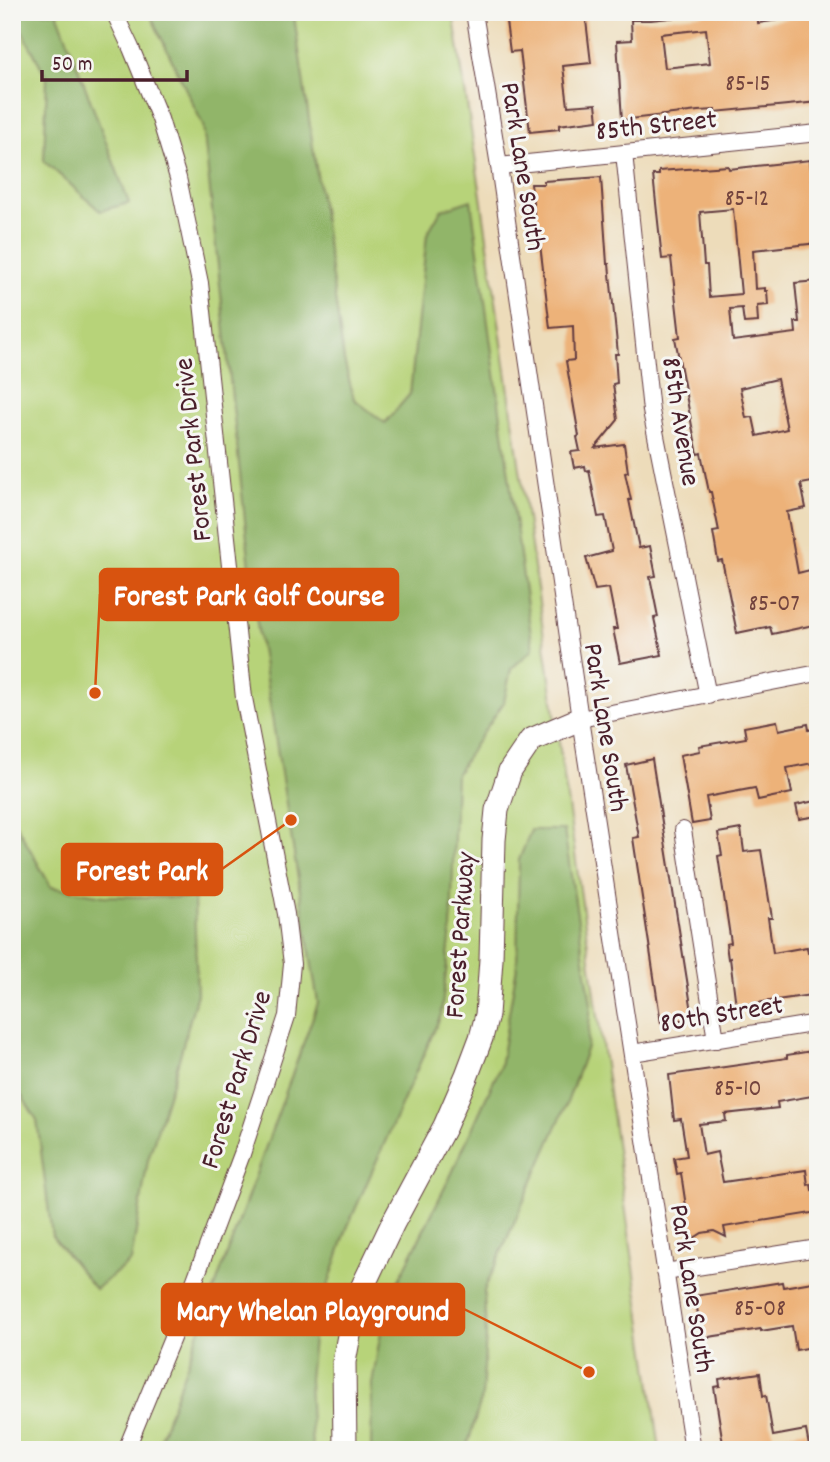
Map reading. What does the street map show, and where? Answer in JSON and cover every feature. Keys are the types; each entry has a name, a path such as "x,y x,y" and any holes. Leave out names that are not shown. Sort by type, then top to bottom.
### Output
{"street":[{"name":"Forest Park Drive","path":"114,12 160,119 178,177 200,283 244,698 286,914 292,964 287,1016 242,1154 184,1309 126,1450"},
{"name":"Park Lane South","path":"474,12 692,1450"},
{"name":"85th Street","path":"499,166 818,133"},
{"name":"85th Avenue","path":"624,153 652,411 708,696"},
{"name":"Forest Parkway","path":"345,1450 344,1362 362,1288 445,1126 481,1038 487,1015 494,840 497,810 510,771 531,740 580,719 818,673"},
{"path":"683,830 716,1040"},
{"name":"80th Street","path":"632,1053 818,1023"},
{"path":"665,1272 818,1248"}],"green space":[{"path":"12,12 453,12 660,1450 12,1450"},
{"path":"12,12 57,12 129,203 100,211 44,161 47,78"},
{"path":"149,12 295,12 344,360 354,399 385,423 410,394 427,234 441,210 471,200 533,649 511,669 504,702 456,775 451,931 441,1015 347,1228 314,1329 309,1379 312,1450 156,1450 318,1003 254,605 203,125"},
{"path":"12,817 51,887 104,896 194,898 197,994 148,1160 131,1261 95,1289 52,1236 37,1120 12,1081"},
{"path":"531,830 564,830 591,1004 587,1047 567,1103 484,1291 486,1335 482,1397 466,1450 371,1450 372,1384 385,1308 452,1173 500,1067 517,966 519,860"}],"building":[{"path":"585,12 591,63 563,66 568,106 596,104 598,120 530,132 520,51 510,52 505,14"},
{"path":"757,12 758,23 799,17 799,12 818,12 818,102 622,120 617,41 632,40 631,20","holes":["706,29 710,63 665,68 661,34"]},
{"path":"810,160 818,243 753,250 755,289 765,288 768,305 757,306 758,322 744,323 742,308 730,309 733,341 796,333 795,322 799,322 795,283 818,281 818,481 801,484 806,508 787,512 798,573 818,568 818,624 772,634 770,627 737,633 722,560 718,561 713,532 719,531 701,453 698,454 675,338 680,337 671,258 662,259 653,175 659,175 659,171 728,166 729,169","holes":["733,209 741,294 709,297 700,212","777,379 787,429 757,436 753,417 746,418 740,388"]},
{"path":"601,177 607,264 618,354 615,354 617,383 613,384 618,420 595,448 624,444 628,472 625,473 639,548 650,546 656,576 650,577 658,617 654,618 662,655 620,663 609,588 595,590 586,558 612,551 605,516 598,517 589,470 586,471 585,466 574,468 571,452 580,451 566,361 574,360 573,326 550,328 531,184"},
{"path":"777,721 779,730 808,724 809,730 818,728 818,762 787,768 792,793 758,800 755,788 706,797 710,821 692,824 680,755 700,751 699,746 746,738 744,727"},
{"path":"652,759 693,1018 661,1023 633,838 639,837 626,765"},
{"path":"815,801 817,816 799,819 796,805"},
{"path":"741,829 744,852 761,850 772,918 768,918 773,953 807,947 808,953 818,952 818,994 736,1006 726,944 731,943 718,856 722,855 718,833"},
{"path":"818,1050 818,1095 777,1102 778,1108 725,1114 726,1121 699,1124 704,1155 717,1152 723,1182 806,1170 808,1185 811,1184 812,1190 818,1189 818,1212 724,1227 726,1237 714,1231 702,1233 691,1240 681,1173 677,1174 674,1158 687,1156 681,1119 674,1120 669,1075 787,1058 787,1055"},
{"path":"818,1281 818,1346 796,1350 792,1326 702,1338 695,1296 782,1282 783,1287"},
{"path":"760,1373 773,1436 806,1430 809,1446 784,1450 724,1450 714,1387 720,1386 719,1379"}],"place":[{"name":"Forest Park Golf Course","path":"95,693"},
{"name":"Forest Park","path":"291,820"},
{"name":"Mary Whelan Playground","path":"589,1372"}]}
